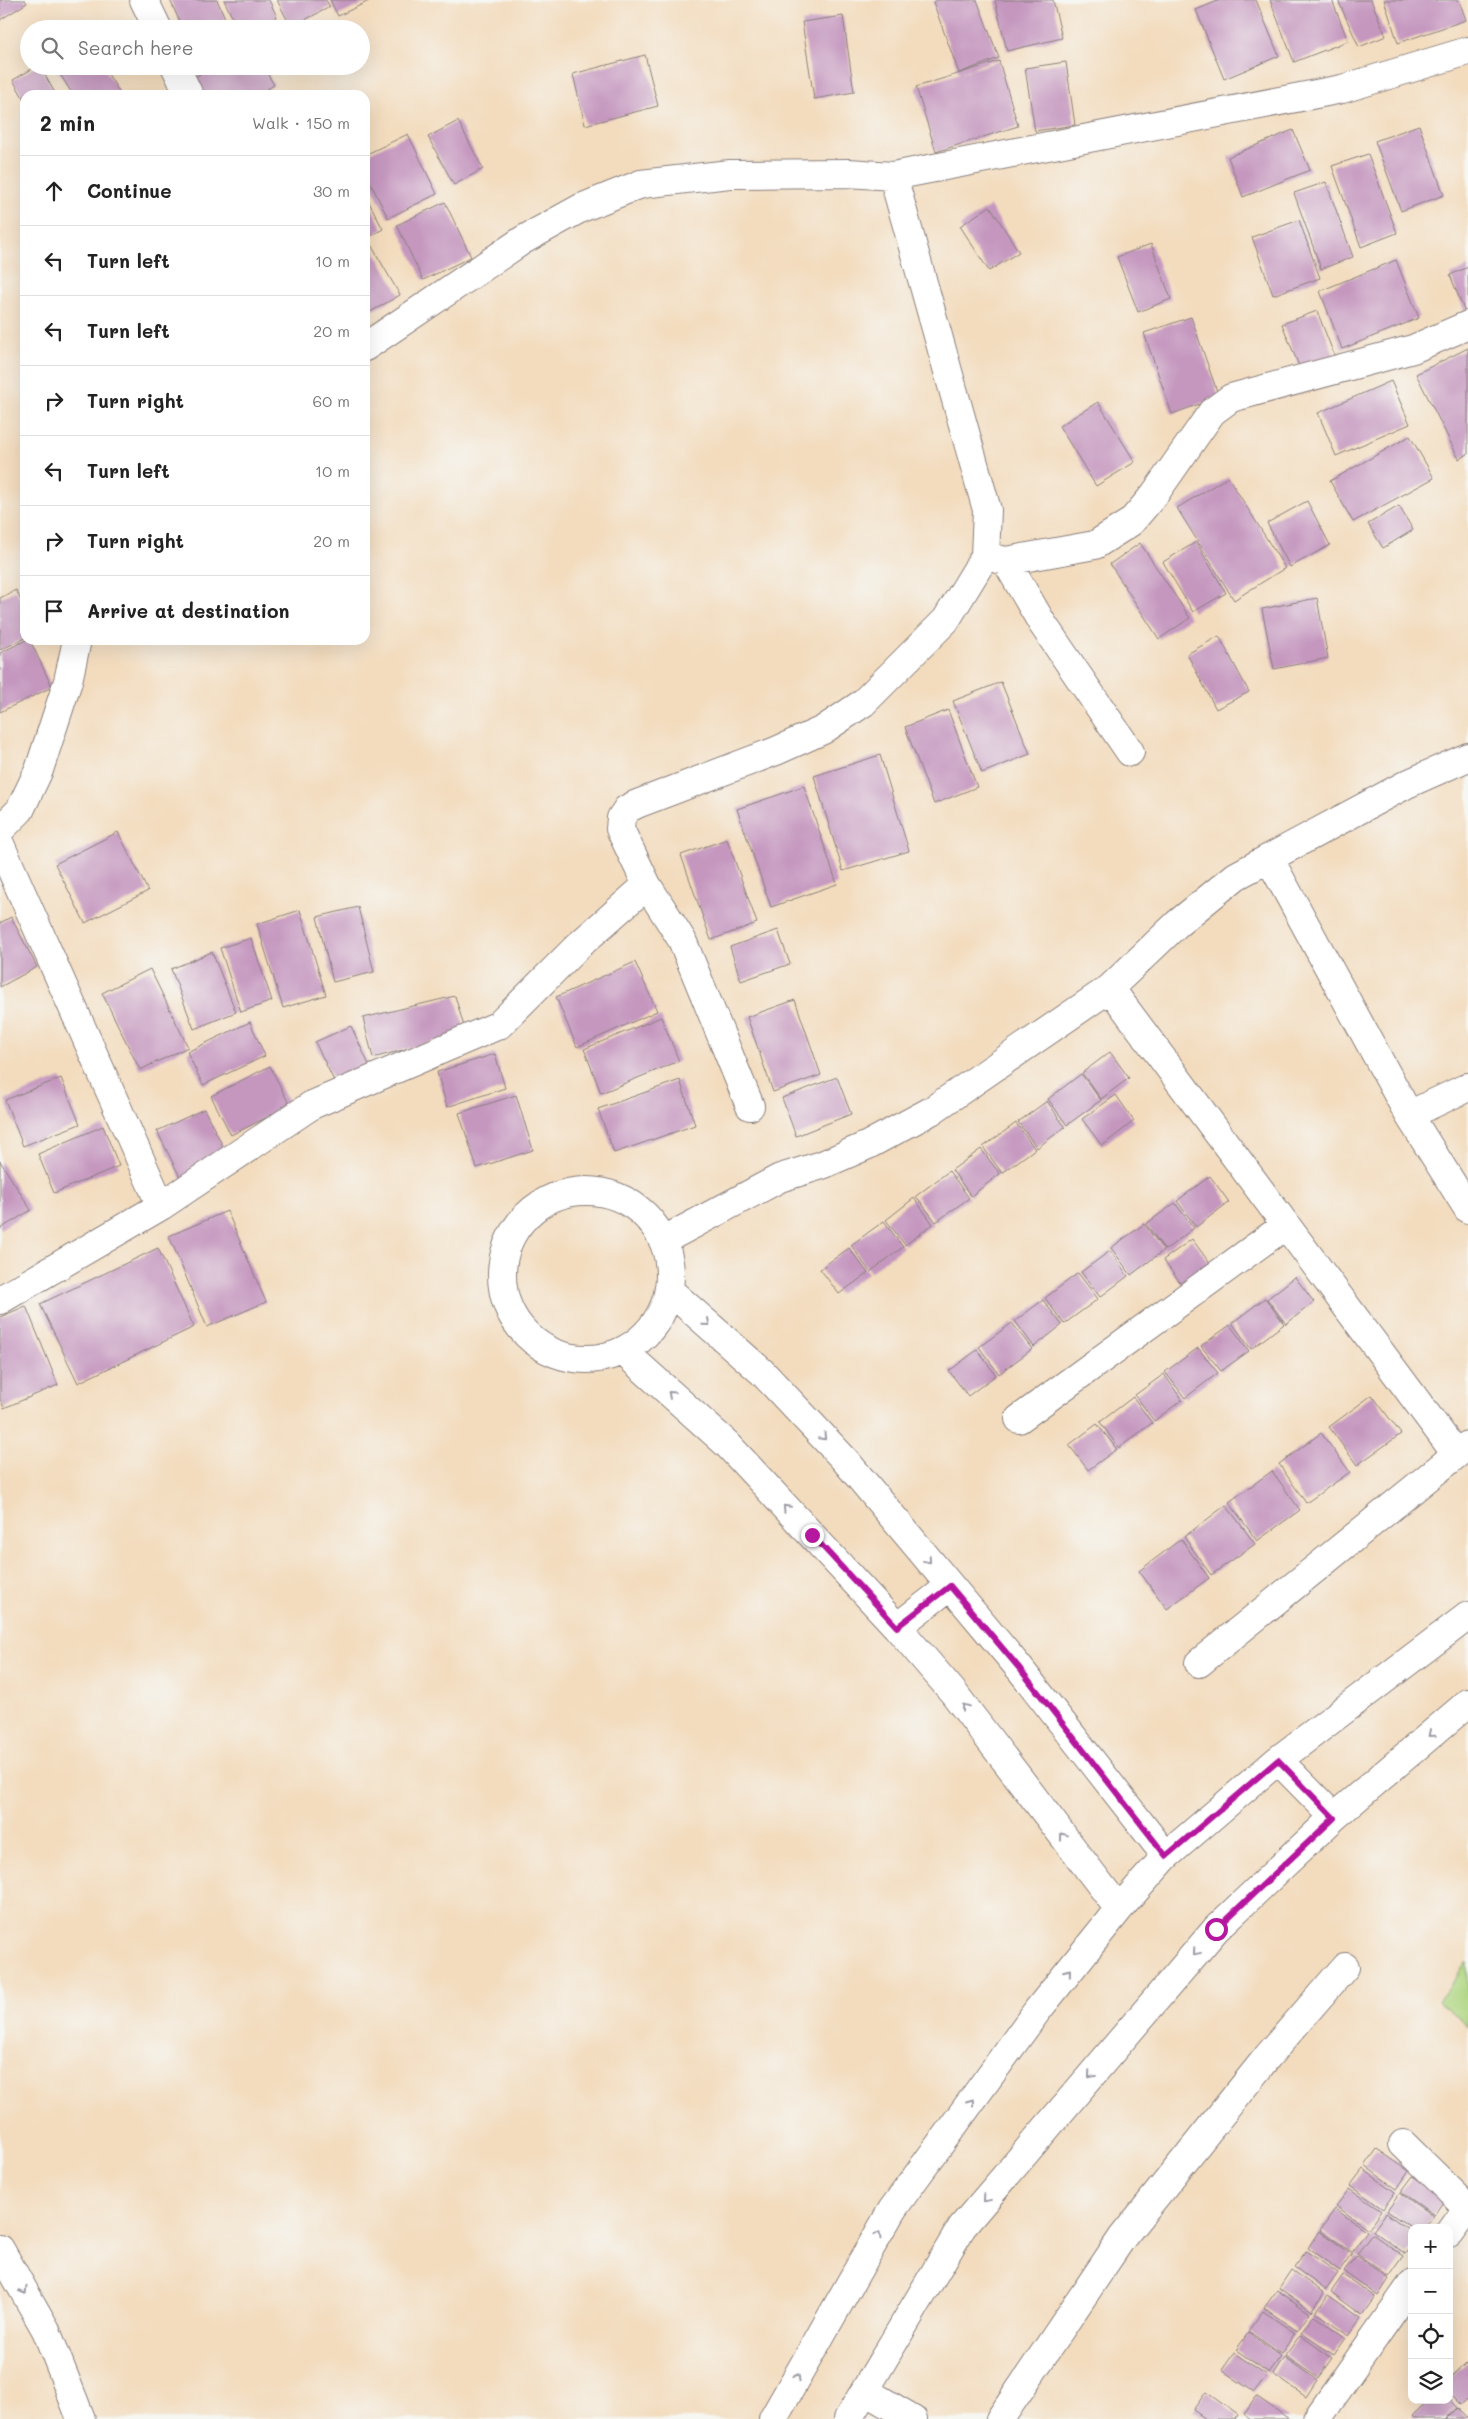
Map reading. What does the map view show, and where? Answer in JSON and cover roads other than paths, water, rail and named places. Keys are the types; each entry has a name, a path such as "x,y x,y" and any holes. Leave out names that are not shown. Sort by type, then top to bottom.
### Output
{"street":[{"path":"144,0 154,20"},
{"path":"370,344 523,240 581,208 641,184 730,174 848,173 893,176 1342,88 1468,51"},
{"path":"179,75 186,90"},
{"path":"893,176 987,510 996,558 1130,752"},
{"path":"750,1106 682,940 647,885 620,829 621,818 627,810 686,784 776,751 823,730 863,703 946,620 996,558 1095,546 1131,522 1154,495 1212,412 1231,398 1413,349 1468,325"},
{"path":"0,830 20,810 39,770 68,682 77,645"},
{"path":"664,1240 780,1178 831,1161 868,1145 931,1111 1110,988 1177,924 1236,876 1407,784 1468,757"},
{"path":"0,844 162,1206"},
{"path":"1269,858 1409,1115 1468,1210"},
{"path":"0,1300 162,1206 312,1105 499,1025 578,946 647,885"},
{"path":"1110,988 1286,1225 1462,1449 1199,1663"},
{"path":"1409,1115 1468,1087"},
{"path":"577,1192 604,1192 629,1202 650,1218 664,1240 671,1266 670,1291 654,1327 623,1351 598,1360 572,1359 546,1350 524,1334 510,1312 502,1286 503,1260 513,1234 529,1214 552,1198 577,1192"},
{"path":"1019,1419 1286,1225"},
{"path":"670,1291 768,1379 845,1460 1020,1669 1166,1856"},
{"path":"623,1351 727,1444 897,1627 953,1692 1119,1909"},
{"path":"897,1627 950,1586"},
{"path":"773,2419 892,2210 1037,2011 1119,1909 1166,1856 1278,1760 1468,1616"},
{"path":"848,2419 962,2227 1216,1929 1334,1818 1468,1703"},
{"path":"1278,1760 1334,1818"},
{"path":"1000,2419 1122,2238 1250,2078 1345,1967"},
{"path":"1403,2144 1468,2208 1453,2228"},
{"path":"0,2249 46,2330 81,2419"},
{"path":"1317,2419 1408,2290"},
{"path":"865,2391 913,2419"}]}
